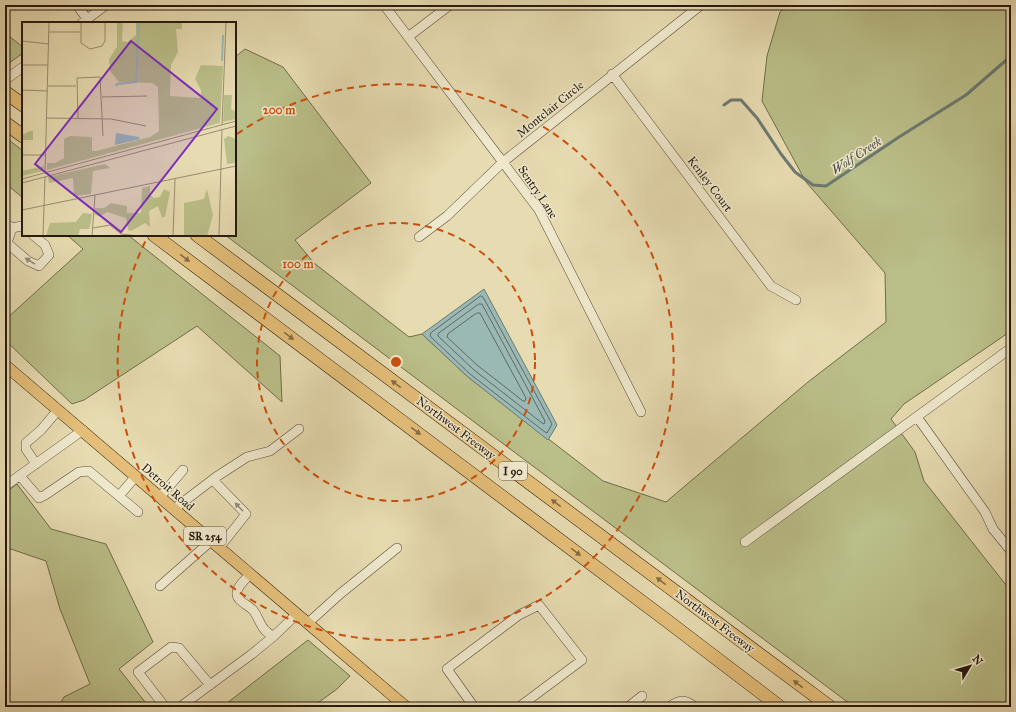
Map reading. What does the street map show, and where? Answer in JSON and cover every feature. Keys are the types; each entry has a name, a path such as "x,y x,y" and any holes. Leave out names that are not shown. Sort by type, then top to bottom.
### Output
{"highway":[{"path":"5,92 22,105"},
{"path":"5,123 22,136"},
{"name":"I 90","path":"155,236 780,707"},
{"name":"Northwest Freeway","path":"198,236 830,707"}],"main road":[{"name":"Detroit Road","path":"5,364 406,707"}],"street":[{"path":"77,5 84,21 106,5"},
{"name":"Sentry Lane","path":"384,5 539,210 641,412"},
{"path":"408,38 450,5"},
{"name":"Montclair Circle","path":"418,237 447,216 503,162 612,74 701,5"},
{"path":"5,80 22,68"},
{"name":"Kenley Court","path":"612,74 771,286 796,300"},
{"path":"22,226 9,225 7,243 28,261 39,266 50,255 45,245 33,236"},
{"path":"745,542 1011,348"},
{"path":"36,464 26,449 26,444 41,430 58,410"},
{"path":"917,417 985,512 993,529 1011,551"},
{"path":"174,509 247,456 270,451 299,429"},
{"path":"5,486 83,430"},
{"path":"160,497 183,470"},
{"path":"20,476 39,498 79,472 89,471 138,512"},
{"path":"119,496 136,476"},
{"path":"160,586 184,566 215,544 246,514 213,480"},
{"path":"308,623 340,594 397,548"},
{"path":"250,574 238,587 237,593 240,600 254,611 261,625 268,634 274,636"},
{"path":"474,707 447,669 518,615 539,605 582,660 519,707"},
{"path":"180,707 252,654 297,614"},
{"path":"165,707 138,672 171,647 179,648 210,685"},
{"path":"628,707 642,696"},
{"path":"669,707 682,700 688,701 695,707"}],"green space":[{"path":"787,5 1011,5 1011,331 904,404 891,419 915,452 924,481 1006,585 1011,581 1011,707 854,707 226,236 236,236 236,56 245,49 283,67 371,183 295,240 314,263 409,337 422,334 468,377 603,481 666,502 808,382 886,322 885,273 806,182 762,101 767,56 780,12"},
{"path":"5,33 22,46 22,54 5,66"},
{"path":"5,137 22,150 22,197 5,183"},
{"path":"68,236 129,236 280,356 282,402 197,326 84,400 72,404 5,340 5,320 83,249"},
{"path":"17,484 51,529 106,544 153,642 119,669 149,707 58,707 64,697 90,684 60,609 46,561 5,547 5,493"},
{"path":"308,640 350,676 337,689 312,707 222,707"}],"water":[{"path":"484,289 557,425 548,440 468,377 422,334"}],"waterway":[{"name":"Wolf Creek","path":"724,105 731,100 741,100 757,118 795,172 813,185 826,186 899,137 966,95 1011,56"}]}
